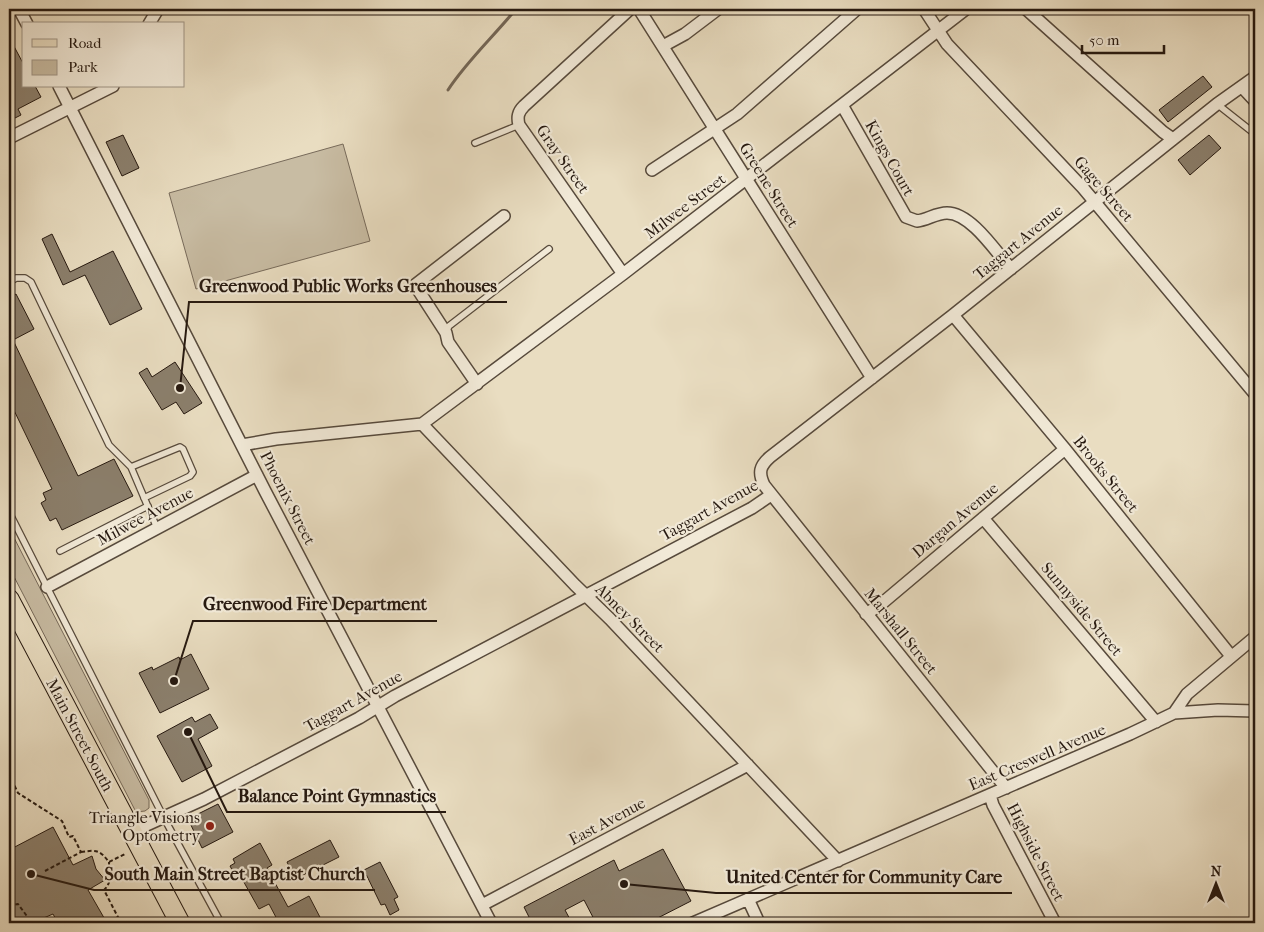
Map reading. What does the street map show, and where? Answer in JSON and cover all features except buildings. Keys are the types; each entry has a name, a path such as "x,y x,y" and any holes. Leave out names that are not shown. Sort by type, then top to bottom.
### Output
{"main road":[{"name":"Main Street South","path":"9,599 180,923"}],"street":[{"path":"19,9 26,22"},
{"path":"150,22 158,9"},
{"name":"Gray Street","path":"623,274 519,125 518,117 519,111 524,106 630,9"},
{"name":"Greene Street","path":"639,9 872,378"},
{"path":"663,46 685,34 718,9"},
{"path":"652,170 737,114 857,9"},
{"name":"Gage Street","path":"924,9 947,44 1095,201 1255,394"},
{"name":"Milwee Street","path":"422,424 623,274 966,9"},
{"path":"1026,9 1173,140"},
{"name":"Taggart Avenue","path":"131,832 204,799 752,508 772,495 761,480 760,472 764,463 1217,104 1255,77"},
{"path":"1242,87 1255,101"},
{"name":"Phoenix Street","path":"60,88 258,475 491,923"},
{"path":"9,138 109,88"},
{"name":"Kings Court","path":"842,105 906,217 917,222 937,214 947,213 961,217 977,229 1011,269"},
{"path":"477,384 448,342 446,333 415,285 504,216"},
{"name":"Brooks Street","path":"953,315 1065,449 1231,656"},
{"path":"242,444 422,424"},
{"name":"Abney Street","path":"422,424 815,834 838,861"},
{"name":"Dargan Avenue","path":"866,614 880,605 1065,449"},
{"name":"Milwee Avenue","path":"47,586 258,475"},
{"name":"Marshall Street","path":"772,495 1006,788"},
{"name":"Sunnyside Street","path":"983,518 1156,722"},
{"path":"1174,713 1187,694 1255,637"},
{"name":"East Creswell Avenue","path":"693,923 990,795 1174,713 1218,710 1255,711"},
{"name":"East Avenue","path":"482,905 748,765"},
{"name":"Highside Street","path":"990,795 993,805 1055,923"},
{"path":"748,900 758,923"}],"lane":[{"path":"1217,104 1255,134"},
{"path":"475,143 519,125"},
{"path":"446,333 449,326 549,249"},
{"path":"9,282 16,278 25,278 31,282 109,445 131,467 157,528"},
{"path":"131,467 180,448 183,449 192,466 193,472 190,476 144,498"},
{"path":"60,551 148,506"},
{"path":"9,512 164,818 221,923"}],"path":[{"path":"9,774 18,793 62,821 70,837 73,836 81,852"},
{"path":"45,871 81,852 95,850 102,852 110,862 111,880 104,890 121,923"},
{"path":"110,862 125,854"},
{"path":"9,906 18,904 32,923"}],"green space":[{"path":"343,144 370,241 196,289 169,193"},
{"path":"9,528 149,800 149,808 145,811 136,812 9,567"}],"waterway":[{"path":"448,90 463,69 516,9"}],"place":[{"name":"Greenwood Public Works Greenhouses","path":"180,388"},
{"name":"Greenwood Fire Department","path":"174,681"},
{"name":"Balance Point Gymnastics","path":"188,732"},
{"name":"Triangle Visions Optometry","path":"210,826"},
{"name":"South Main Street Baptist Church","path":"31,874"},
{"name":"United Center for Community Care","path":"624,884"}]}
